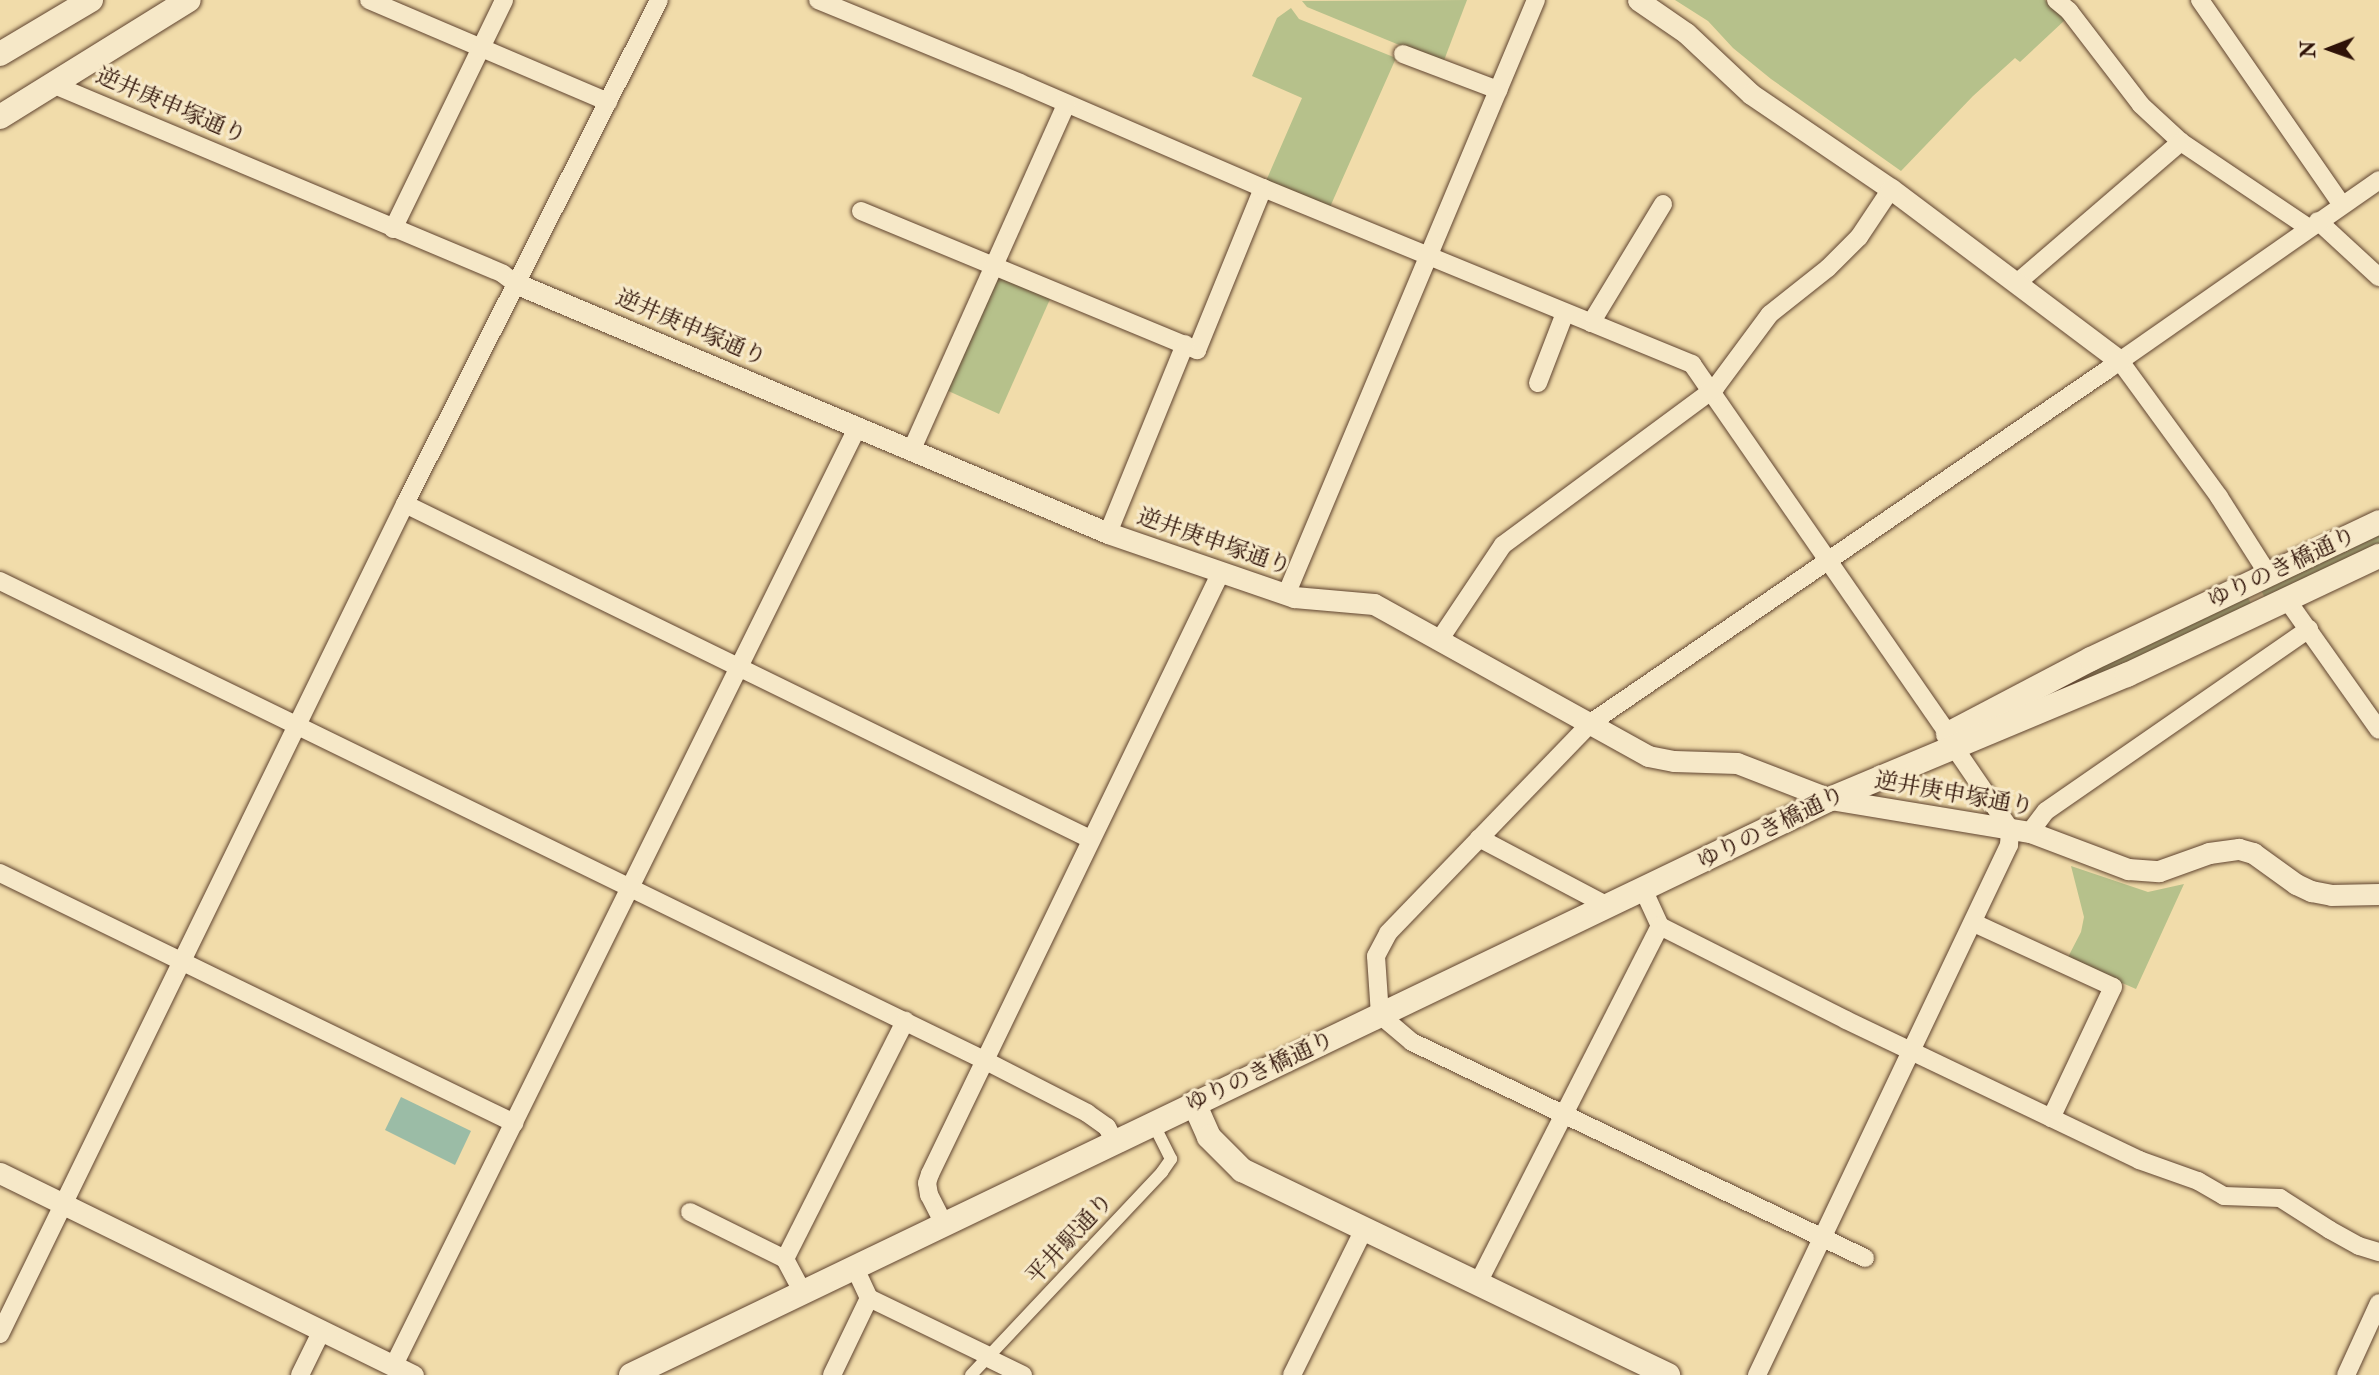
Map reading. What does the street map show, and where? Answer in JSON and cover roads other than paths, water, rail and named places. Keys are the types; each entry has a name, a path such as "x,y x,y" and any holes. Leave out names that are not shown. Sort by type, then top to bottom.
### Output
{"main road":[{"path":"0,54 91,0"},
{"path":"0,117 189,0"},
{"name":"ゆりのき橋通り","path":"631,1374 1889,772 1951,740 2091,659 2379,522"},
{"name":"ゆりのき橋通り","path":"1951,740 2127,675 2379,556"},
{"path":"1194,1103 1209,1138 1231,1161 1478,1285 1668,1375"},
{"path":"607,1375 631,1374"}],"street":[{"path":"369,0 608,102"},
{"path":"393,229 504,0"},
{"path":"0,1334 405,504 659,0"},
{"path":"818,0 1263,188 1692,364 1951,740 2020,830"},
{"path":"1286,594 1536,0"},
{"path":"1638,0 1686,33 1751,94 1891,189 2120,361 2219,497 2268,574"},
{"path":"2056,0 2069,11 2141,105 2181,142 2314,225 2379,277"},
{"path":"2200,0 2342,205"},
{"path":"1403,54 1498,90"},
{"name":"逆井庚申塚通り","path":"52,84 1108,533 1286,594 1374,604 1592,722 1648,756 1674,761 1737,763 1830,799 2020,830 2128,870 2159,872 2209,853 2239,849 2253,853 2296,884 2311,891 2331,895 2379,894"},
{"path":"912,449 1066,104"},
{"path":"2018,282 2181,142"},
{"path":"1866,1258 1412,1042 1380,1015 1376,956 1388,933 1592,722 2120,361 2379,180"},
{"path":"861,211 1197,349 1263,188"},
{"path":"1440,639 1503,545 1711,390 1770,314 1828,268 1859,237 1891,189"},
{"path":"1591,323 1663,204"},
{"path":"1538,383 1565,313"},
{"path":"1108,533 1185,344"},
{"path":"0,1172 403,1370 513,1123 858,426"},
{"path":"405,504 1090,839"},
{"path":"944,1224 929,1195 927,1183 1090,839 1221,572"},
{"path":"0,580 986,1061 1087,1113 1107,1126 1115,1143"},
{"path":"2287,600 2379,730"},
{"path":"1757,1375 2009,845 2020,830 2309,629"},
{"path":"1479,838 1608,906"},
{"path":"0,873 513,1123"},
{"path":"1643,889 1660,926 1912,1052 2224,1196 2280,1198 2359,1246 2379,1252"},
{"path":"1973,923 2113,987 2051,1118"},
{"path":"1478,1285 1660,926"},
{"path":"785,1259 905,1021"},
{"name":"平井駅通り","path":"971,1375 1171,1159 1153,1123"},
{"path":"690,1212 785,1259 802,1291"},
{"path":"1292,1375 1364,1229"},
{"path":"854,1266 869,1298 1023,1375"},
{"path":"832,1375 869,1298"},
{"path":"2346,1375 2379,1303"},
{"path":"300,1375 321,1330"}]}
